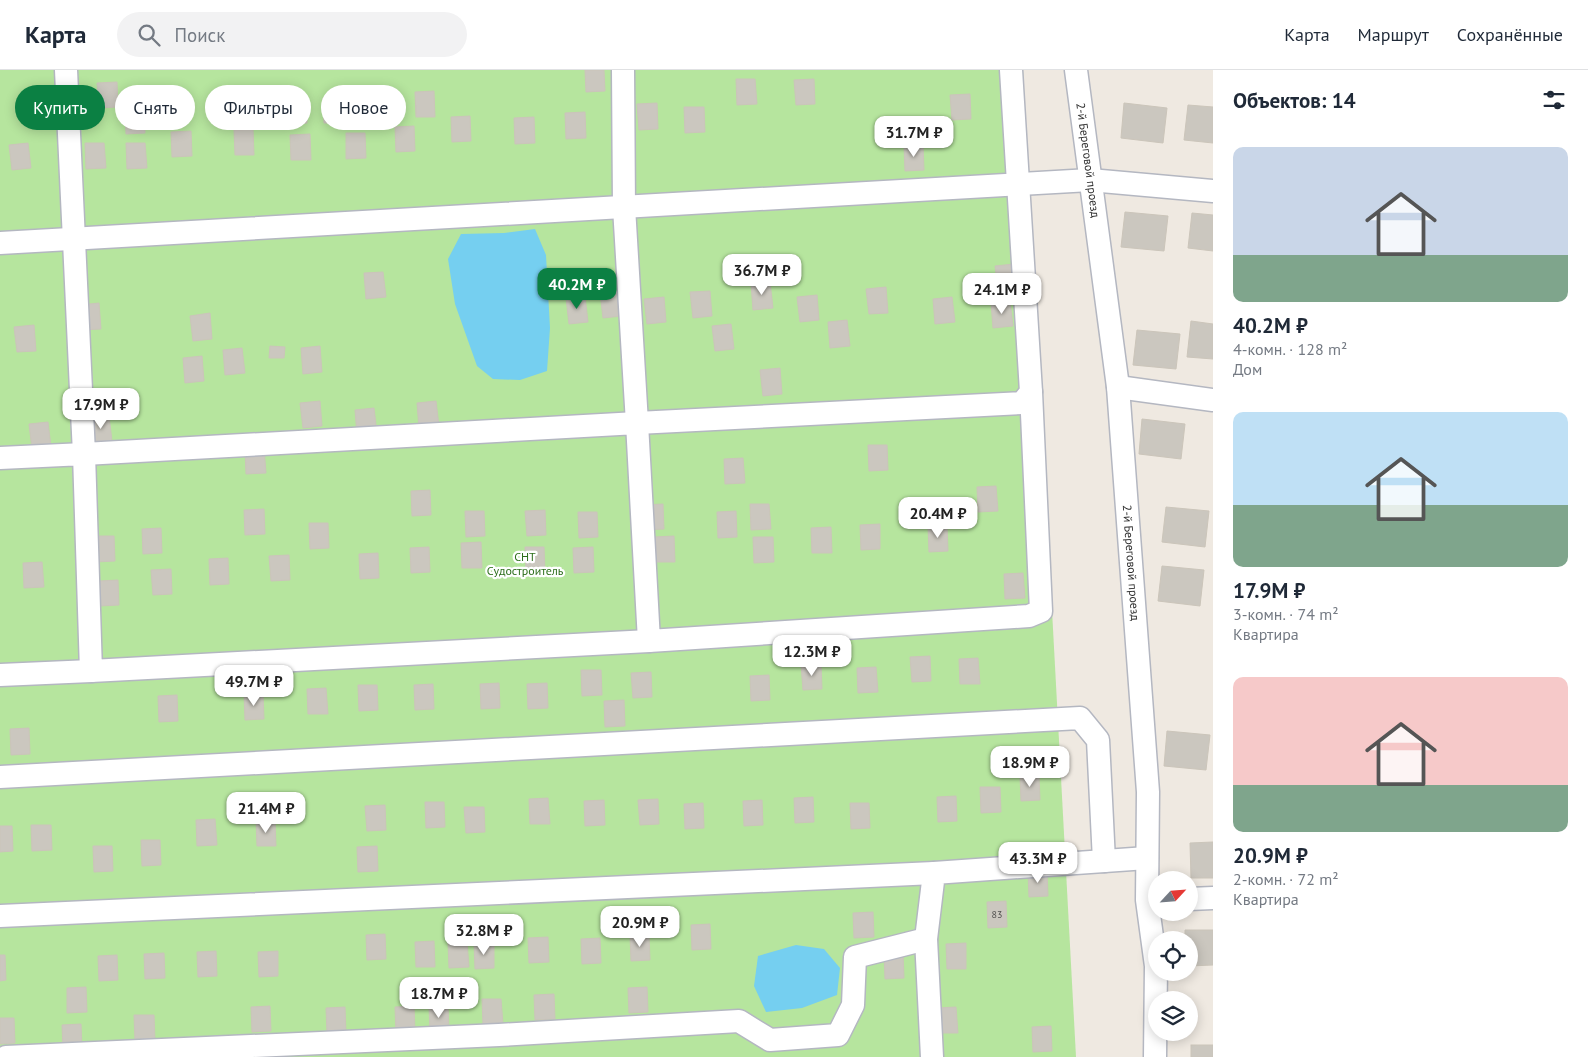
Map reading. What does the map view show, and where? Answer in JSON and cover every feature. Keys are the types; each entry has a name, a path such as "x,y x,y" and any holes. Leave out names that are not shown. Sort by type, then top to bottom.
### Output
{"street":[{"path":"66,70 84,454 91,671"},
{"path":"622,70 624,207 649,640"},
{"path":"0,675 649,640 1029,616 1040,610 1031,392 1011,70"},
{"name":"2-й Береговой проезд","path":"1076,70 1118,387 1148,792 1148,871"},
{"path":"0,243 1090,180 1213,191"},
{"path":"1118,387 1213,400"},
{"path":"0,458 1022,403 1031,392"},
{"path":"0,777 1080,718 1098,740 1104,861"},
{"path":"0,916 934,873 1147,858"},
{"path":"932,1057 926,939 934,873"},
{"path":"1198,899 1213,898"},
{"name":"2-й Береговой проезд","path":"1153,921 1156,966 1155,1057"},
{"path":"6,1057 499,1035 739,1021 770,1040 838,1035 853,1005 855,957 926,939"}],"green space":[{"name":"СНТ Судостроитель","path":"0,70 1023,70 1076,1057 0,1057"}],"water":[{"path":"535,229 546,255 550,328 547,371 520,380 493,379 477,366 455,304 448,259 461,234 504,233"},
{"path":"796,945 824,949 840,968 837,995 802,1008 766,1012 754,986 758,956"}],"building":[{"path":"585,70 604,70 605,91 586,92"},
{"path":"736,79 755,79 757,104 737,105"},
{"path":"814,79 815,104 796,105 794,80"},
{"path":"117,82 117,85 115,85 115,107 105,108 105,85 97,85 97,83"},
{"path":"434,91 435,117 416,117 415,92"},
{"path":"970,94 971,119 952,120 950,95"},
{"path":"657,103 658,129 639,130 637,104"},
{"path":"1124,103 1167,108 1163,143 1121,138"},
{"path":"1188,105 1213,107 1213,143 1184,140"},
{"path":"684,107 704,107 705,132 685,133"},
{"path":"585,112 586,138 566,139 565,113"},
{"path":"470,116 471,141 452,142 451,117"},
{"path":"534,117 535,143 515,144 514,118"},
{"path":"406,126 414,126 415,151 396,152 395,130 406,130"},
{"path":"126,130 145,130 145,133 126,134"},
{"path":"234,130 253,130 254,155 235,155"},
{"path":"191,131 192,156 172,157 171,132"},
{"path":"346,133 365,133 366,158 346,159"},
{"path":"310,134 311,160 291,160 290,135"},
{"path":"28,143 31,168 12,170 9,145"},
{"path":"85,143 104,143 106,168 86,169"},
{"path":"126,143 145,143 147,168 127,169"},
{"path":"923,145 924,170 905,171 904,146"},
{"path":"1125,212 1168,216 1164,251 1121,247"},
{"path":"1192,213 1213,215 1213,251 1188,248"},
{"path":"1014,264 1017,289 998,291 995,266"},
{"path":"383,272 386,297 366,299 364,273"},
{"path":"770,282 773,308 753,310 751,284"},
{"path":"886,287 888,313 869,314 866,289"},
{"path":"619,291 622,316 603,318 600,293"},
{"path":"710,291 712,316 693,318 690,292"},
{"path":"817,295 819,320 800,322 797,297"},
{"path":"585,296 588,322 569,324 566,298"},
{"path":"664,297 666,322 647,324 644,299"},
{"path":"952,297 955,322 935,324 933,299"},
{"path":"1010,301 1013,326 993,328 991,303"},
{"path":"99,303 101,329 82,330 80,305"},
{"path":"210,313 212,339 193,341 190,316"},
{"path":"847,320 850,346 830,348 828,322"},
{"path":"1191,321 1213,324 1213,359 1187,357"},
{"path":"731,324 734,349 715,351 712,326"},
{"path":"34,325 36,351 17,352 14,327"},
{"path":"1137,330 1180,334 1176,369 1133,365"},
{"path":"270,346 285,347 284,358 269,358"},
{"path":"320,346 322,372 303,374 301,348"},
{"path":"242,348 245,373 225,375 223,350"},
{"path":"202,356 204,381 185,383 183,358"},
{"path":"780,368 782,394 763,396 760,370"},
{"path":"320,401 322,426 303,428 300,403"},
{"path":"436,401 439,426 419,428 417,403"},
{"path":"374,408 377,433 357,435 355,410"},
{"path":"109,416 112,441 92,443 90,418"},
{"path":"1142,419 1185,424 1181,459 1139,454"},
{"path":"48,422 51,447 32,449 29,424"},
{"path":"868,445 887,445 888,470 869,471"},
{"path":"264,448 266,473 246,474 245,449"},
{"path":"743,458 745,483 725,484 724,459"},
{"path":"996,486 998,511 978,512 977,487"},
{"path":"430,490 431,515 412,516 411,491"},
{"path":"663,504 664,529 645,530 643,505"},
{"path":"750,504 769,504 771,529 751,530"},
{"path":"1166,507 1209,511 1205,547 1162,542"},
{"path":"264,509 265,534 245,535 244,510"},
{"path":"545,510 546,535 527,536 525,511"},
{"path":"465,511 484,511 485,536 466,537"},
{"path":"736,511 737,537 718,538 717,512"},
{"path":"578,512 597,512 598,537 579,538"},
{"path":"309,523 328,523 329,548 310,549"},
{"path":"880,524 880,549 861,550 860,525"},
{"path":"947,526 948,551 929,552 928,527"},
{"path":"831,527 832,553 812,553 811,528"},
{"path":"161,528 162,553 143,554 142,529"},
{"path":"94,536 114,536 115,561 96,562"},
{"path":"674,536 675,562 655,562 654,537"},
{"path":"753,537 773,537 774,562 754,563"},
{"path":"481,542 482,568 462,568 461,543"},
{"path":"429,547 430,572 411,573 410,548"},
{"path":"525,547 544,547 545,572 526,573"},
{"path":"593,547 594,572 574,573 573,548"},
{"path":"378,553 379,578 360,579 359,554"},
{"path":"289,555 290,580 271,581 269,556"},
{"path":"228,558 229,584 210,585 209,559"},
{"path":"42,562 44,587 24,588 23,563"},
{"path":"1162,566 1204,570 1200,606 1158,601"},
{"path":"171,569 172,594 153,595 151,570"},
{"path":"1023,573 1025,598 1005,599 1004,574"},
{"path":"118,580 119,605 100,606 99,581"},
{"path":"930,656 931,681 912,682 910,657"},
{"path":"978,658 980,684 960,684 959,659"},
{"path":"821,664 822,689 803,690 801,665"},
{"path":"876,667 878,692 858,693 857,668"},
{"path":"581,670 601,670 602,695 582,696"},
{"path":"651,672 652,697 633,698 631,673"},
{"path":"769,675 770,700 751,701 750,676"},
{"path":"499,683 500,708 481,709 480,684"},
{"path":"547,683 548,708 528,709 527,684"},
{"path":"433,684 434,709 415,710 414,685"},
{"path":"358,685 377,685 378,710 359,711"},
{"path":"326,688 328,714 308,714 307,689"},
{"path":"244,694 263,694 264,719 245,720"},
{"path":"177,695 178,721 159,722 158,696"},
{"path":"624,700 625,726 605,727 604,701"},
{"path":"29,728 30,754 11,755 10,729"},
{"path":"1167,731 1210,735 1206,770 1164,766"},
{"path":"1039,775 1040,800 1021,801 1020,776"},
{"path":"980,787 1000,787 1001,812 981,813"},
{"path":"956,796 957,821 938,822 937,797"},
{"path":"813,797 814,822 795,823 794,798"},
{"path":"548,798 550,824 530,824 529,799"},
{"path":"658,799 659,824 640,825 638,800"},
{"path":"604,800 605,825 585,826 584,801"},
{"path":"762,800 763,825 744,826 743,801"},
{"path":"425,802 444,802 445,827 426,828"},
{"path":"703,803 704,828 685,829 684,804"},
{"path":"850,803 869,803 870,828 851,829"},
{"path":"385,805 386,830 367,831 365,806"},
{"path":"464,807 484,807 485,832 466,833"},
{"path":"215,819 217,845 197,846 196,820"},
{"path":"256,821 275,821 276,846 257,846"},
{"path":"31,825 51,825 52,850 32,851"},
{"path":"0,826 12,826 13,851 0,852"},
{"path":"141,840 160,840 161,865 142,866"},
{"path":"1213,842 1213,878 1198,878 1198,871 1191,871 1190,843"},
{"path":"93,846 112,846 113,871 94,872"},
{"path":"377,846 378,871 358,872 357,847"},
{"path":"1047,871 1048,896 1029,897 1028,872"},
{"path":"1006,901 1007,927 988,928 987,902"},
{"path":"873,912 874,937 854,938 853,913"},
{"path":"710,924 711,949 692,950 691,925"},
{"path":"1213,930 1213,965 1198,966 1198,931 1185,931"},
{"path":"385,934 386,959 367,960 366,935"},
{"path":"649,934 650,960 631,961 630,935"},
{"path":"548,937 549,962 529,963 528,938"},
{"path":"600,938 601,963 582,964 581,939"},
{"path":"434,941 435,967 416,967 415,942"},
{"path":"467,942 469,967 449,968 448,943"},
{"path":"494,943 494,968 475,969 474,944"},
{"path":"966,943 966,969 947,969 946,944"},
{"path":"216,951 217,976 198,977 197,952"},
{"path":"278,951 278,976 259,977 258,952"},
{"path":"164,953 165,978 145,979 144,954"},
{"path":"903,953 904,978 885,979 884,954"},
{"path":"0,955 5,955 6,980 0,981"},
{"path":"117,955 118,980 99,981 98,956"},
{"path":"86,987 87,1012 67,1013 67,988"},
{"path":"647,987 648,1012 629,1013 628,988"},
{"path":"554,994 555,1019 535,1020 534,995"},
{"path":"482,999 501,999 503,1024 483,1025"},
{"path":"270,1006 271,1031 252,1032 251,1007"},
{"path":"414,1006 415,1032 396,1033 395,1007"},
{"path":"448,1006 449,1031 430,1032 429,1007"},
{"path":"345,1007 346,1033 327,1033 326,1008"},
{"path":"956,1007 958,1033 938,1033 937,1008"},
{"path":"134,1015 154,1015 155,1040 135,1041"},
{"path":"0,1018 14,1018 15,1043 0,1044"},
{"path":"81,1024 82,1049 63,1050 62,1025"},
{"path":"1051,1026 1052,1051 1033,1052 1032,1027"},
{"path":"1191,1045 1213,1045 1213,1057 1191,1057"}]}
